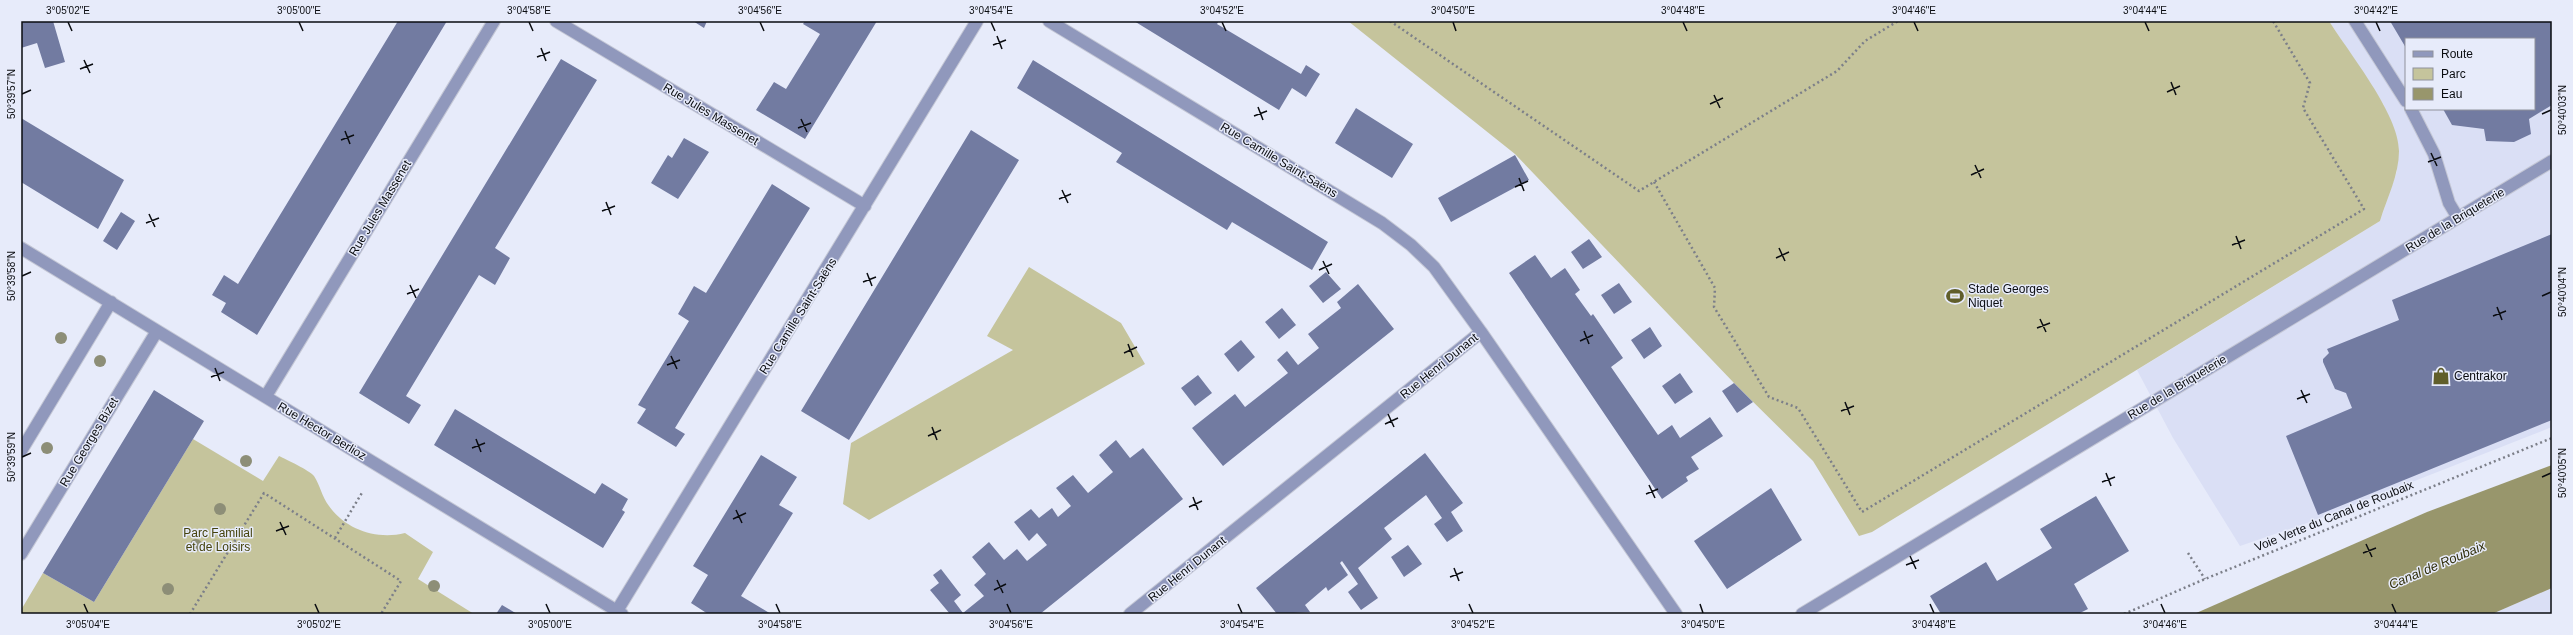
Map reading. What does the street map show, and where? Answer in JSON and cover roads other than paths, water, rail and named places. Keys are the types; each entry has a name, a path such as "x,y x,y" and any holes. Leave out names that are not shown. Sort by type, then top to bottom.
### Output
{"street":[{"name":"Rue Jules Massenet","path":"266,396 494,21"},
{"name":"Rue Jules Massenet","path":"556,21 865,206"},
{"name":"Rue Camille Saint-Saëns","path":"618,613 977,21"},
{"name":"Rue Camille Saint-Saëns","path":"1049,21 1382,223 1411,245 1434,267 1481,332"},
{"path":"2355,21 2405,99"},
{"path":"2412,110 2434,154 2449,203 2458,218"},
{"name":"Rue de la Briqueterie","path":"1802,614 2552,161"},
{"name":"Rue Hector Berlioz","path":"21,248 266,396 618,613"},
{"path":"21,451 111,302"},
{"name":"Rue Georges Bizet","path":"21,554 157,331"},
{"name":"Rue Henri Dunant","path":"1130,614 1481,332 1676,614"}],"water":[{"name":"Canal de Roubaix","path":"2552,465 2552,588 2492,614 2194,614 2427,512"}],"place":[{"name":"Stade Georges Niquet","path":"1955,296"},
{"name":"Centrakor","path":"2441,376"}],"park label":[{"name":"Parc Familial et de Loisirs","path":"218,540"}]}
